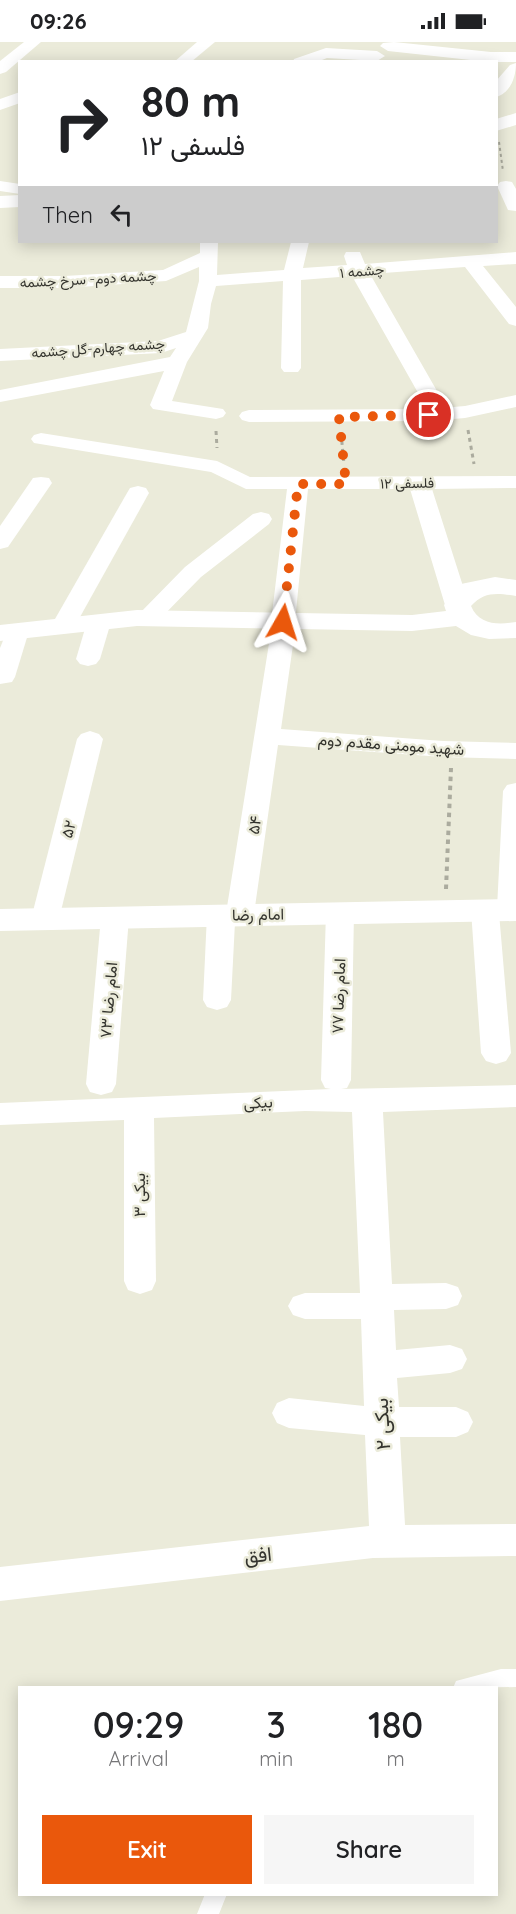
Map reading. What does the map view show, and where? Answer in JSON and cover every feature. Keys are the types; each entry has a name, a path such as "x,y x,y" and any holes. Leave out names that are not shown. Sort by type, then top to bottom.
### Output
{"street":[{"path":"0,69 33,42"},
{"path":"183,60 207,42"},
{"path":"306,60 326,53 382,51 516,57"},
{"path":"500,96 516,68"},
{"path":"0,105 16,91"},
{"path":"502,133 516,119"},
{"path":"506,186 514,206"},
{"path":"0,188 18,190"},
{"path":"0,201 18,201"},
{"path":"0,212 18,212"},
{"path":"291,368 291,276 300,243"},
{"path":"424,246 429,266"},
{"path":"209,249 208,281 201,304 198,328 177,362 160,405 216,413"},
{"name":"چشمه دوم- سرخ چشمه","path":"0,282 65,282 166,275 209,249"},
{"name":"چشمه ۱","path":"208,281 291,276 356,263 429,266 516,258"},
{"path":"470,262 516,320"},
{"path":"356,263 427,391"},
{"name":"چشمه چهارم-گل چشمه","path":"0,355 161,347 194,335"},
{"path":"0,396 177,362"},
{"path":"249,416 429,415 465,412 516,401"},
{"name":"۱۲ فلسفی","path":"41,439 217,467 246,483 516,483"},
{"path":"419,482 462,604 474,627 495,632 516,630"},
{"path":"0,542 40,483"},
{"name":"۵۴","path":"216,1000 230,914 267,736 283,627 298,484"},
{"path":"63,626 138,493"},
{"path":"147,619 193,572 261,519"},
{"path":"462,604 516,561"},
{"path":"3,676 8,632 147,619 283,627 412,623 462,604 495,585 516,588"},
{"path":"88,658 99,622"},
{"name":"شهید مومنی مقدم دوم","path":"267,736 452,749 516,751"},
{"name":"۵۲","path":"45,919 90,739"},
{"path":"496,1053 504,910 516,791"},
{"name":"امام رضا","path":"0,920 504,910"},
{"name":"امام رضا ۷۷","path":"336,1080 340,912"},
{"name":"امام رضا ۷۳","path":"101,1084 115,917"},
{"name":"بیکی","path":"0,1114 304,1100 367,1101 516,1096"},
{"name":"۲ بیکی","path":"367,1101 388,1542"},
{"name":"۳ بیکی","path":"139,1108 140,1281"},
{"path":"305,1306 446,1296"},
{"path":"380,1366 450,1359"},
{"path":"289,1413 382,1422 456,1422"},
{"name":"افق","path":"0,1584 388,1542 516,1540"}],"lane":[{"path":"470,1686 501,1678 516,1678"},
{"path":"208,1914 215,1896"}],"path":[{"path":"502,133 506,186"},
{"path":"465,412 477,483"},
{"path":"216,413 217,467"},
{"path":"339,417 346,484"},
{"path":"445,911 452,749"}],"route":[{"path":"283,622 298,484 346,484 339,417 429,415"}]}
